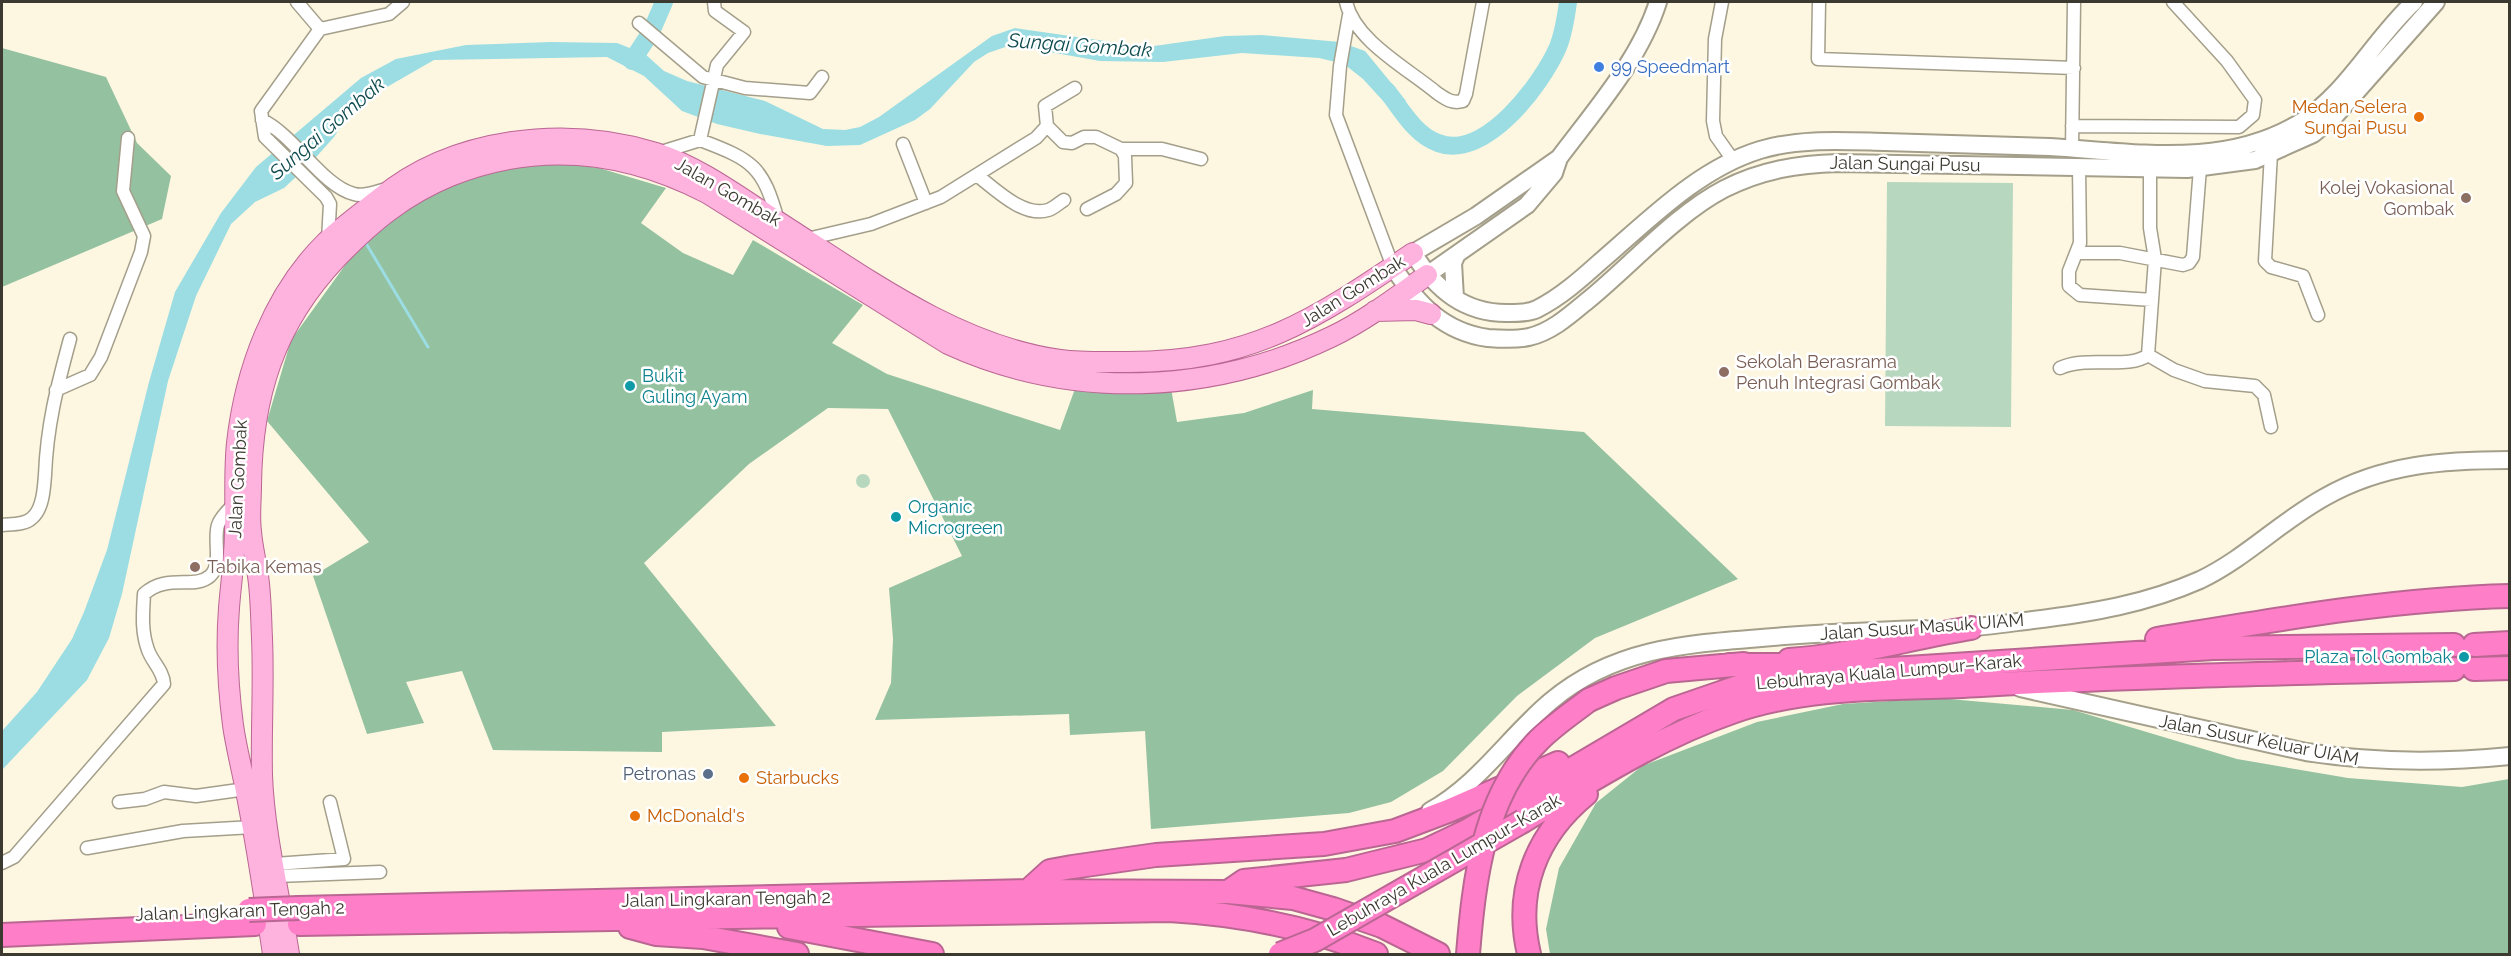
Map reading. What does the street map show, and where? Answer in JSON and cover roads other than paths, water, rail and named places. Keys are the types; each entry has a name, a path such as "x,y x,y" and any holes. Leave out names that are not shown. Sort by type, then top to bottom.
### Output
{"highway":[{"path":"1729,665 2031,660 2346,608 2461,597 2510,596"},
{"path":"1468,954 1479,855 1505,789 1537,742 1589,700 1666,671 1822,658 1904,639 1971,628"},
{"name":"Lebuhraya Kuala Lumpur–Karak","path":"1228,892 1244,881 1346,870 1427,850 1467,831 1674,709 1738,687 1800,677 2213,648 2510,643"},
{"name":"Lebuhraya Kuala Lumpur–Karak","path":"1280,954 1315,940 1649,746 1734,711 1808,694 2000,684 2510,668"},
{"path":"1028,891 1050,871 1072,867 1156,855 1324,844 1395,831 1524,778 1674,709"},
{"path":"1529,954 1524,917 1528,887 1545,838 1573,805 1649,746"},
{"name":"Jalan Lingkaran Tengah 2","path":"2,920 299,916 1028,891 1228,892 1293,898 1333,909 1382,927 1438,954"},
{"name":"Jalan Lingkaran Tengah 2","path":"299,916 605,919 1126,909 1209,912 1250,917 1323,934 1376,954"},
{"name":"Jalan Lingkaran Tengah 2","path":"2,935 252,917"},
{"path":"693,918 806,928 932,954"},
{"path":"605,919 656,934 703,937 797,954"}],"main road":[{"name":"Jalan Gombak","path":"289,954 262,776 262,639 259,580 251,530 252,448 267,368 282,333 310,286 360,233 392,206 414,193 470,168 531,155 568,154 628,161 673,176 707,194 948,344 975,356 1056,378 1093,383 1175,382 1209,378 1259,366 1334,336 1408,289 1527,205 1554,173 1559,158 1633,53 1653,18 1658,2"},
{"name":"Jalan Sungai Pusu","path":"1413,254 1427,275 1455,298 1475,310 1495,314 1535,310 1582,278 1668,204 1733,160 1763,149 1799,142 2072,148 2187,156 2243,146 2280,134 2325,105 2414,2"},
{"name":"Jalan Sungai Pusu","path":"1393,267 1408,289 1431,314 1460,332 1501,339 1529,337 1549,329 1602,289 1681,219 1723,190 1769,170 1805,164 1838,163 2150,169 2231,165 2271,153 2313,134 2335,116 2436,2"},
{"name":"Jalan Gombak","path":"273,954 231,702 228,645 236,446 253,366 269,325 296,280 328,240 392,188 452,156 504,143 564,139 631,147 657,154 714,181 903,300 957,328 1023,352 1088,362 1173,362 1253,345 1321,314 1476,216 1559,158"},
{"path":"1455,298 1453,263 1457,254"},
{"path":"1371,312 1399,309 1431,314"},
{"name":"Jalan Susur Masuk UIAM","path":"1395,831 1460,790 1551,701 1600,668 1638,654 1680,644 1737,639 1971,628 2101,611 2169,593 2202,579 2243,556 2324,497 2382,471 2409,465 2510,460"},
{"path":"228,645 236,656 249,658 257,653 262,639"},
{"name":"Jalan Susur Keluar UIAM","path":"2000,684 2117,712 2306,752 2352,759 2451,762 2510,756"},
{"path":"231,702 240,691 249,690 263,701"}],"street":[{"path":"297,2 320,29"},
{"path":"328,240 330,204 310,179 265,137 261,111 320,29 389,14 402,2"},
{"path":"700,140 717,65 744,33 715,11 714,2"},
{"path":"1346,2 1349,15 1356,26 1384,52 1437,93 1449,101 1457,102 1463,101 1466,94 1483,2"},
{"path":"1722,2 1715,49 1713,121 1716,136 1733,160"},
{"path":"1819,2 1818,59 2073,68"},
{"path":"2072,148 2074,2"},
{"path":"2072,126 2239,127 2253,115 2255,100 2227,61 2173,2"},
{"path":"1349,15 1340,66 1336,115 1393,267"},
{"path":"643,24 692,69 714,82 745,88 810,93 822,77"},
{"path":"1075,88 1045,106 1047,126 1063,142 1072,143 1084,137 1096,137 1121,149 1162,149 1202,159"},
{"path":"262,120 276,127 318,169 338,186 352,194 362,195 392,188"},
{"path":"807,239 871,224 926,203 978,176 1036,138 1047,126"},
{"path":"56,390 90,375 101,357 141,252 144,236 123,191 128,138"},
{"path":"657,154 700,140 758,169 771,194 778,221"},
{"path":"903,144 926,203"},
{"path":"1087,209 1116,194 1126,183 1125,156 1121,149"},
{"path":"2271,153 2265,261 2271,267 2304,276 2318,315"},
{"path":"2079,167 2078,252 2069,271 2069,286 2072,291 2080,295 2151,300"},
{"path":"2078,252 2120,253 2183,265 2189,263 2193,257 2200,168"},
{"path":"2148,355 2155,259 2150,228 2150,169"},
{"path":"978,176 1021,206 1032,210 1048,210 1064,200"},
{"path":"2,525 26,522 33,518 40,504 44,488 47,430 70,339"},
{"path":"2060,368 2084,360 2129,361 2142,359 2148,355"},
{"path":"2148,355 2174,370 2205,381 2256,386 2264,395 2271,427"},
{"path":"2,863 14,857 164,684 164,676 148,653 142,628 144,594 154,585 163,582 201,581 209,577 214,571 217,558 218,524 235,503"},
{"path":"119,802 145,799 164,792 196,796 246,789"},
{"path":"276,870 344,860 330,802"},
{"path":"87,848 183,831 253,827"},
{"path":"276,870 380,872"}],"water":[{"name":"Sungai Gombak","path":"1015,28 1147,47 1225,36 1262,35 1340,42 1365,51 1406,101 1396,115 1363,79 1344,64 1319,58 1242,53 1163,62 1100,61 1011,45 988,53 974,62 930,109 915,120 860,145 827,146 717,124 682,111 644,76 607,57 434,60 380,91 347,117 334,137 284,188 255,202 231,224 196,296 168,381 122,594 109,638 87,680 2,770 2,731 37,692 72,639 107,550 149,382 175,292 221,213 256,167 361,78 396,59 466,45 551,42 617,43 645,54 664,71 687,81 765,101 823,129 845,130 860,127 879,117 992,36"}],"waterway":[{"path":"632,61 651,32 664,2"},
{"name":"Sungai Gombak","path":"1387,91 1415,128 1430,139 1456,146 1474,141 1510,116 1539,80 1558,47 1568,2"},
{"path":"364,240 428,347"}],"place":[{"name":"99 Speedmart","path":"1599,67"},
{"name":"Medan Selera Sungai Pusu","path":"2419,117"},
{"name":"Kolej Vokasional Gombak","path":"2466,198"},
{"name":"Sekolah Berasrama Penuh Integrasi Gombak","path":"1724,372"},
{"name":"Bukit Guling Ayam","path":"630,386"},
{"name":"Organic Microgreen","path":"896,517"},
{"name":"Tabika Kemas","path":"195,567"},
{"name":"Plaza Tol Gombak","path":"2464,657"},
{"name":"Petronas","path":"708,774"},
{"name":"Starbucks","path":"744,778"},
{"name":"McDonald's","path":"635,816"}]}
